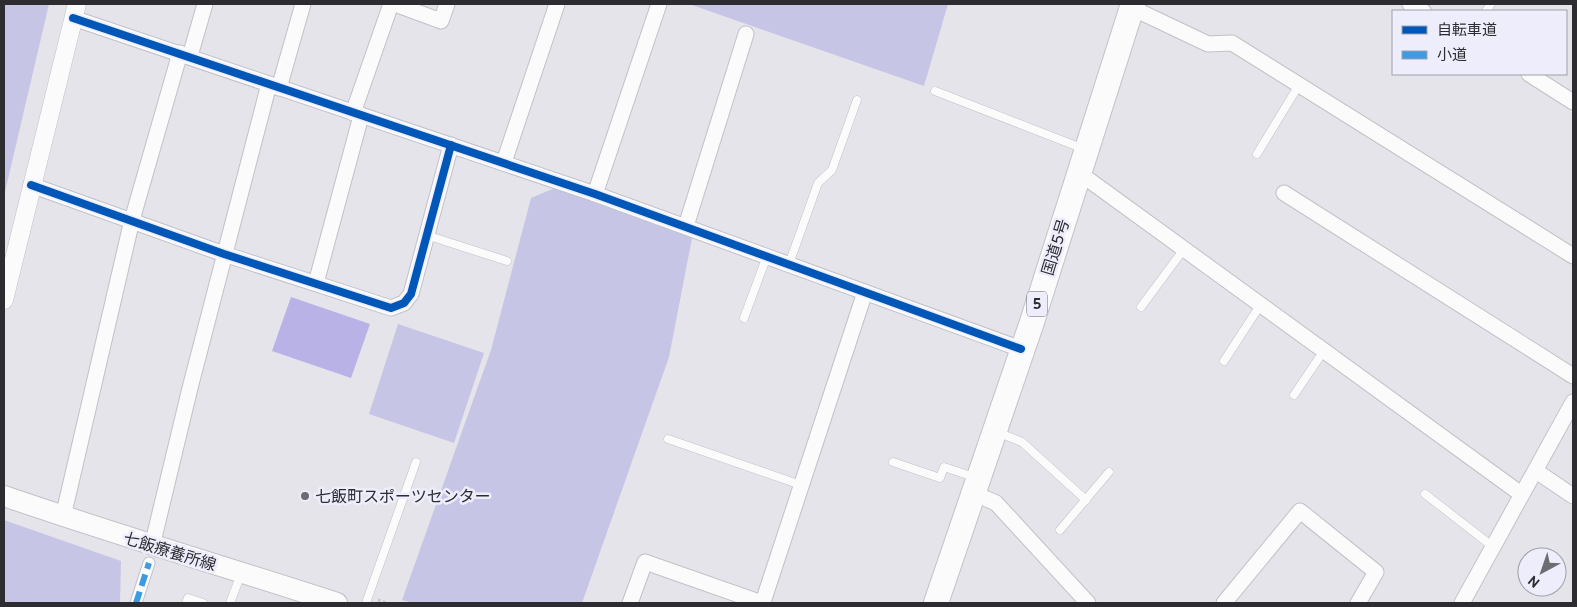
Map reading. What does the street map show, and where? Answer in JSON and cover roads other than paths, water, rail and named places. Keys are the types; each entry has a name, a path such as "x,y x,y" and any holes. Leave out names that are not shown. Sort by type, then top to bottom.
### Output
{"highway":[{"name":"国道5号","path":"936,603 1021,349 1132,6"}],"main road":[{"name":"七飯療養所線","path":"4,496 63,517 150,555 242,572 294,593 337,603"}],"street":[{"path":"63,517 132,220 185,54 205,4"},
{"path":"136,603 150,555 224,254 274,86 303,4"},
{"path":"316,283 357,115 393,4 441,21 447,4"},
{"path":"504,162 557,4"},
{"path":"595,194 659,4"},
{"path":"1410,4 1421,10"},
{"path":"1132,6 1208,44 1232,44 1573,256"},
{"path":"4,300 75,11 274,86 504,162 686,226 1021,349"},
{"path":"686,226 746,34"},
{"path":"1530,75 1573,102"},
{"path":"31,185 224,254 392,308 404,303 412,294 451,145"},
{"path":"1082,161 1184,249 1521,494"},
{"path":"1284,193 1573,376"},
{"path":"630,603 645,562 763,603 865,292"},
{"path":"1462,603 1573,402"},
{"path":"1536,471 1573,496"},
{"path":"975,486 996,503 1088,603"},
{"path":"1224,603 1300,511 1376,572 1358,603"}],"lane":[{"path":"1257,154 1299,85"},
{"path":"935,91 1082,161"},
{"path":"789,264 818,183 832,170 857,100"},
{"path":"426,235 507,261"},
{"path":"1141,307 1184,249"},
{"path":"744,318 767,256"},
{"path":"1224,361 1262,304"},
{"path":"1294,395 1325,350"},
{"path":"994,430 1022,442 1086,500"},
{"path":"668,439 801,485"},
{"path":"366,603 416,462"},
{"path":"893,462 940,478 944,467 975,486"},
{"path":"1060,530 1109,472"},
{"path":"1424,494 1492,546"},
{"path":"230,603 242,572"},
{"path":"186,603 188,598 203,603"}],"place":[{"name":"七飯町スポーツセンター","path":"305,496"}]}
